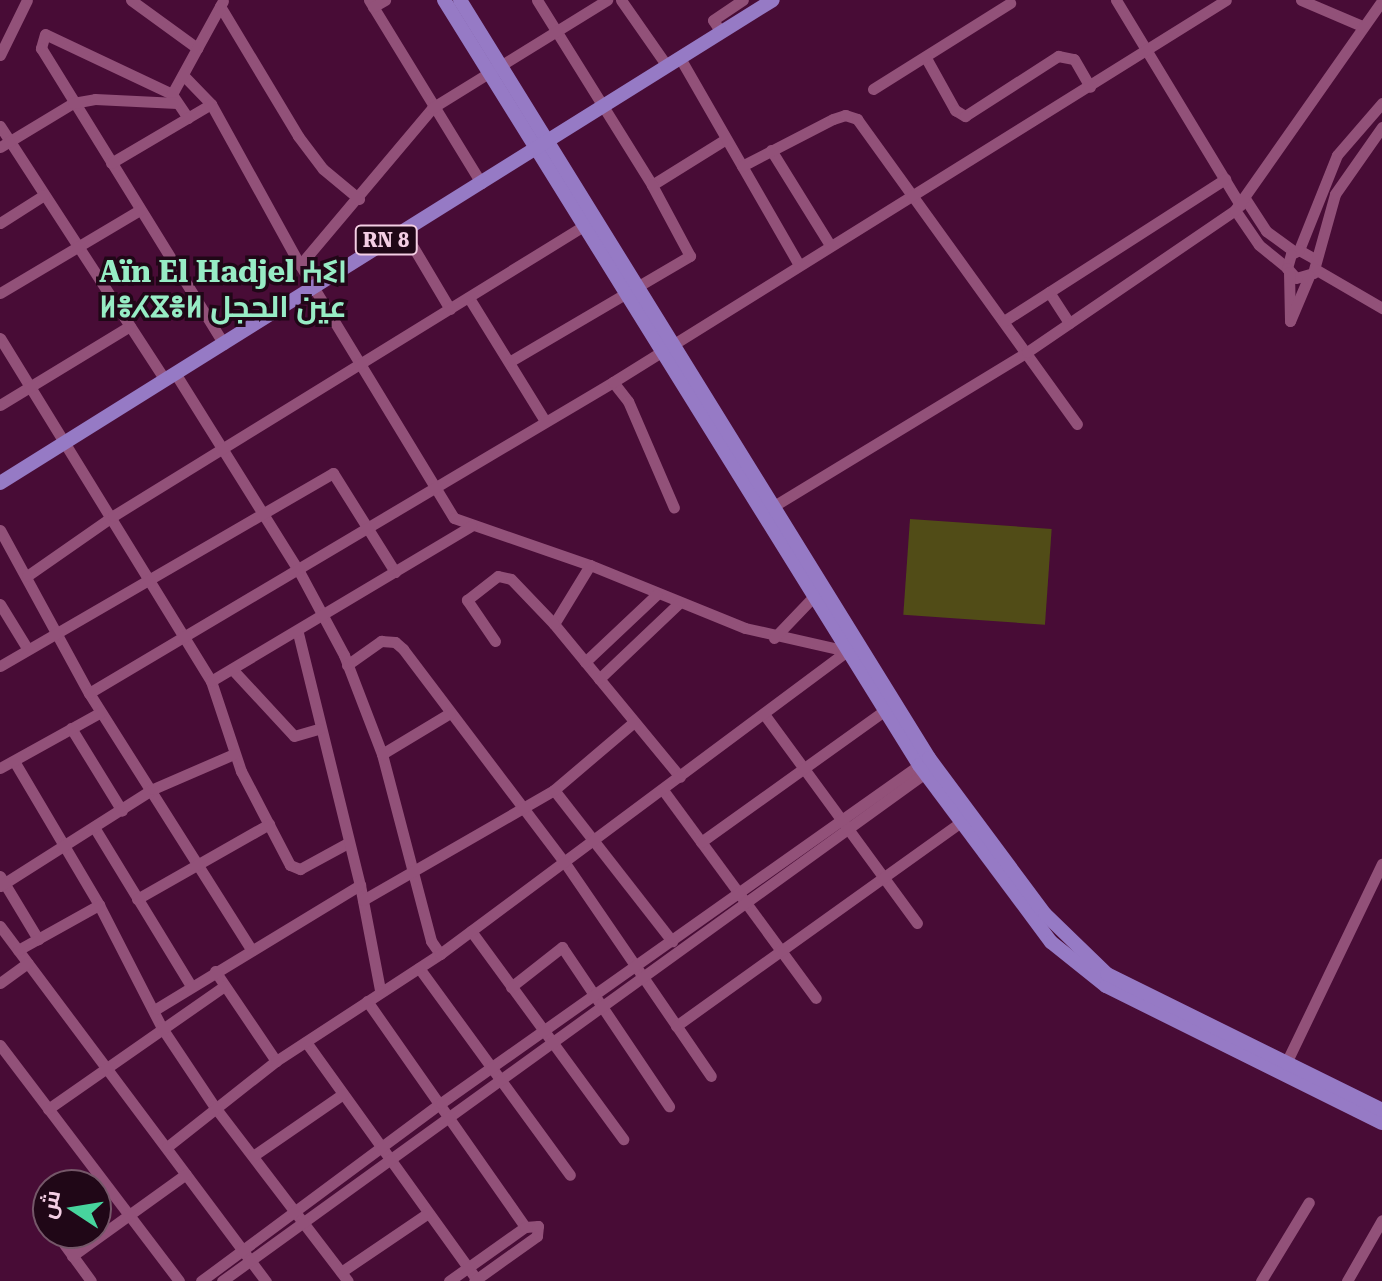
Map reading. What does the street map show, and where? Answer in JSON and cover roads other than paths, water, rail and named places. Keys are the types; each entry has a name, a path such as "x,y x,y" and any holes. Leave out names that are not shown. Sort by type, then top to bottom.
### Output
{"main road":[{"path":"444,0 545,144 927,766 1051,942 1077,966 1106,986 1382,1123"},
{"path":"460,0 494,69"},
{"name":"RN 8","path":"0,483 773,0"},
{"path":"966,818 1055,925 1107,974 1382,1110"}],"street":[{"path":"0,55 27,0"},
{"path":"131,0 197,48"},
{"path":"385,0 371,4 432,108 481,183"},
{"path":"509,362 690,256 606,106 537,0"},
{"path":"300,265 359,199 432,108 607,0"},
{"path":"621,0 674,62 726,139 799,265"},
{"path":"721,32 713,20 743,0"},
{"path":"1116,0 1225,179 1259,245 1296,278 1313,268"},
{"path":"89,693 300,573 613,382 667,345 911,194 1090,87 1226,0"},
{"path":"1301,0 1362,26"},
{"path":"767,510 1027,352 1240,205 1382,1"},
{"path":"175,99 197,48 222,3"},
{"path":"222,3 298,136 323,169 359,199"},
{"path":"873,89 1010,3"},
{"path":"188,118 175,99 45,34 41,48 224,344"},
{"path":"926,58 955,110 965,116 1058,56 1074,59 1090,87"},
{"path":"184,76 211,104 300,265 316,285 454,518 590,565 656,595 774,638 853,648"},
{"path":"4,144 73,103 95,99 175,99"},
{"path":"1382,103 1337,155 1288,270 1290,321 1313,268 1335,194 1382,127"},
{"path":"111,163 211,104"},
{"path":"742,166 845,115 867,128 1077,424"},
{"path":"0,126 4,144 44,195 130,326 224,450 323,616 347,665 382,754 415,869 431,941 440,954"},
{"path":"652,185 726,139"},
{"path":"771,150 830,245"},
{"path":"1004,321 1225,179"},
{"path":"0,223 44,195"},
{"path":"1240,205 1266,231 1297,251 1313,268 1382,308"},
{"path":"0,293 140,210"},
{"path":"27,576 113,516 592,221"},
{"path":"403,230 450,309"},
{"path":"1049,292 1069,323"},
{"path":"469,298 545,421"},
{"path":"0,405 130,326"},
{"path":"0,338 113,516 211,681 234,754 295,868 346,844"},
{"path":"613,382 628,401 674,508"},
{"path":"0,666 54,631 152,580 333,473 395,572"},
{"path":"211,681 298,633 471,526"},
{"path":"0,530 89,693 153,789 251,949"},
{"path":"554,624 590,565"},
{"path":"495,641 467,600 498,576 511,579 554,624 680,777"},
{"path":"774,638 819,592"},
{"path":"585,662 656,595"},
{"path":"599,679 679,603"},
{"path":"0,604 27,648"},
{"path":"298,633 346,844 360,885 380,990"},
{"path":"347,665 381,641 395,642 565,863 646,976 711,1076"},
{"path":"167,1147 214,1106 380,990 440,954 853,648"},
{"path":"232,669 294,736 319,729"},
{"path":"701,842 890,706"},
{"path":"0,768 101,712"},
{"path":"382,754 450,713"},
{"path":"764,714 917,923"},
{"path":"363,900 554,790 634,722"},
{"path":"71,728 122,811"},
{"path":"38,939 1,882 64,847 153,789 234,754"},
{"path":"14,761 99,905 156,1009 162,1028 214,1106 345,1276 428,1213"},
{"path":"300,1217 390,1160 553,1043 638,965 742,898 927,766"},
{"path":"554,790 672,941"},
{"path":"663,790 816,998"},
{"path":"676,1026 966,818"},
{"path":"137,899 200,867 269,824"},
{"path":"94,827 191,986"},
{"path":"1287,1061 1382,864"},
{"path":"156,1009 360,885"},
{"path":"201,1281 247,1256 441,1103 544,1032 646,976 742,898"},
{"path":"18,950 99,905"},
{"path":"0,926 266,1281"},
{"path":"471,931 623,1139"},
{"path":"511,987 562,947 669,1106"},
{"path":"0,983 28,963"},
{"path":"419,968 570,1175"},
{"path":"215,971 276,1061"},
{"path":"48,1109 224,986"},
{"path":"367,1001 525,1227"},
{"path":"306,1042 468,1267 475,1280 539,1233 534,1224 525,1227 468,1267 449,1281"},
{"path":"0,1045 179,1281"},
{"path":"253,1156 343,1094"},
{"path":"72,1256 186,1174"},
{"path":"1261,1281 1309,1202"},
{"path":"1347,1281 1382,1220"},
{"path":"67,1249 91,1281"},
{"path":"222,1281 247,1256"}],"district":[{"name":"Aïn El Hadjel ⵄⵉⵏ ⵍⴻⵃⴵⴻⵍ عين الحجل","path":"223,289"}]}
